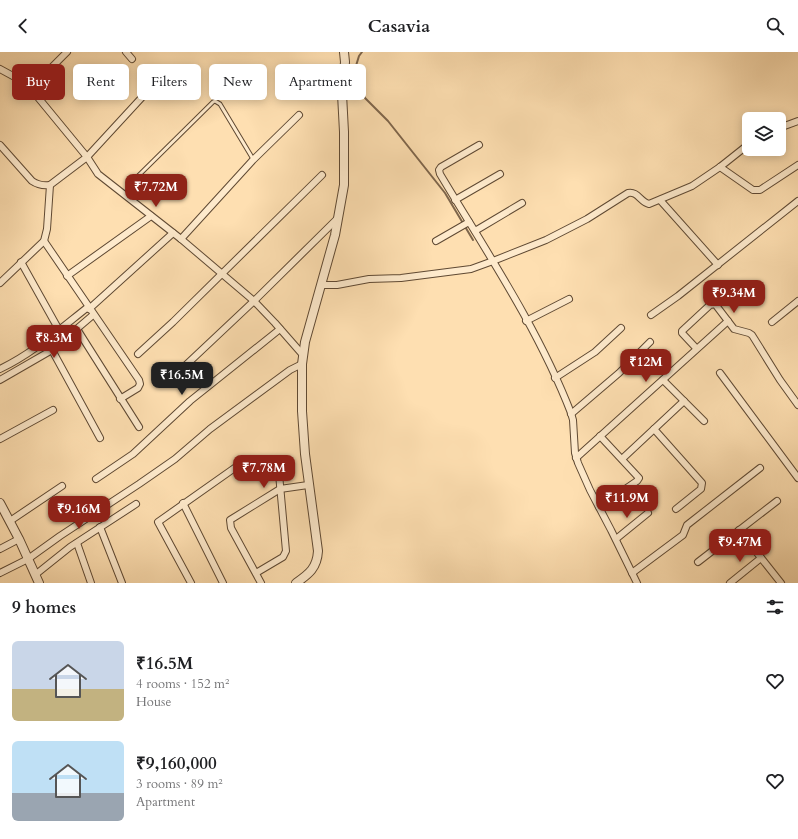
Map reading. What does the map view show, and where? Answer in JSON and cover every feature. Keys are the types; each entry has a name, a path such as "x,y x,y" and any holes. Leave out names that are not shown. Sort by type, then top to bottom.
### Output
{"street":[{"path":"54,64 66,52"},
{"path":"126,52 132,59"},
{"path":"296,583 313,570 318,558 308,485 303,426 302,364 338,218 345,176 342,94 345,62 344,52"},
{"path":"0,69 12,76"},
{"path":"40,100 104,179 174,233 254,301 303,355"},
{"path":"0,145 32,181 44,186 50,184 87,157 139,100"},
{"path":"181,239 253,160 299,115"},
{"path":"786,125 798,121"},
{"path":"479,145 439,169 440,174 455,200 466,224 475,231 493,261 555,378 571,414 576,458 587,484 637,583"},
{"path":"322,285 337,285 361,280 401,278 471,269 546,240 566,230 628,193 631,192 636,194 647,204 651,204 692,186 742,150"},
{"path":"720,167 740,182 757,191 798,165"},
{"path":"455,200 500,174"},
{"path":"138,354 222,274 322,175"},
{"path":"0,283 44,241 47,229 50,184"},
{"path":"660,200 718,264"},
{"path":"651,315 670,302 798,201"},
{"path":"475,231 522,203"},
{"path":"67,276 151,216"},
{"path":"169,381 254,301 338,218"},
{"path":"436,241 466,224"},
{"path":"0,369 20,359 89,308 174,233"},
{"path":"44,241 140,382 138,388 120,399"},
{"path":"21,262 59,330"},
{"path":"526,321 569,299"},
{"path":"772,322 798,301"},
{"path":"696,348 682,333 682,331 710,305 716,305 734,329 752,335 780,380 798,405"},
{"path":"0,380 52,350 93,315"},
{"path":"576,458 663,380 696,348 728,321"},
{"path":"555,378 596,352 622,328"},
{"path":"77,329 139,427"},
{"path":"96,479 133,454 190,401 280,329"},
{"path":"571,414 619,373 650,342"},
{"path":"52,350 100,438"},
{"path":"0,574 28,559 139,484 290,370 302,364"},
{"path":"720,373 798,478"},
{"path":"663,380 704,421"},
{"path":"622,459 684,401"},
{"path":"0,439 53,410"},
{"path":"654,429 702,483 701,488 676,509"},
{"path":"599,507 638,479 638,476 600,436"},
{"path":"256,573 286,554 278,463"},
{"path":"190,583 158,523 183,503 236,467"},
{"path":"632,573 683,534 687,525 760,468"},
{"path":"261,583 231,528 229,521 280,490 308,485"},
{"path":"10,522 62,486"},
{"path":"698,562 777,501"},
{"path":"0,503 20,539 39,583"},
{"path":"183,503 223,583"},
{"path":"35,575 77,543 136,504"},
{"path":"616,539 648,514"},
{"path":"100,528 122,583"},
{"path":"739,530 781,583"},
{"path":"0,549 20,539"},
{"path":"77,543 91,583"},
{"path":"730,583 761,558"}],"lane":[{"path":"135,179 215,101 220,104 253,160"}],"waterway":[{"path":"362,52 359,56 355,69 357,82 365,98 388,121 445,193 473,240"}]}
